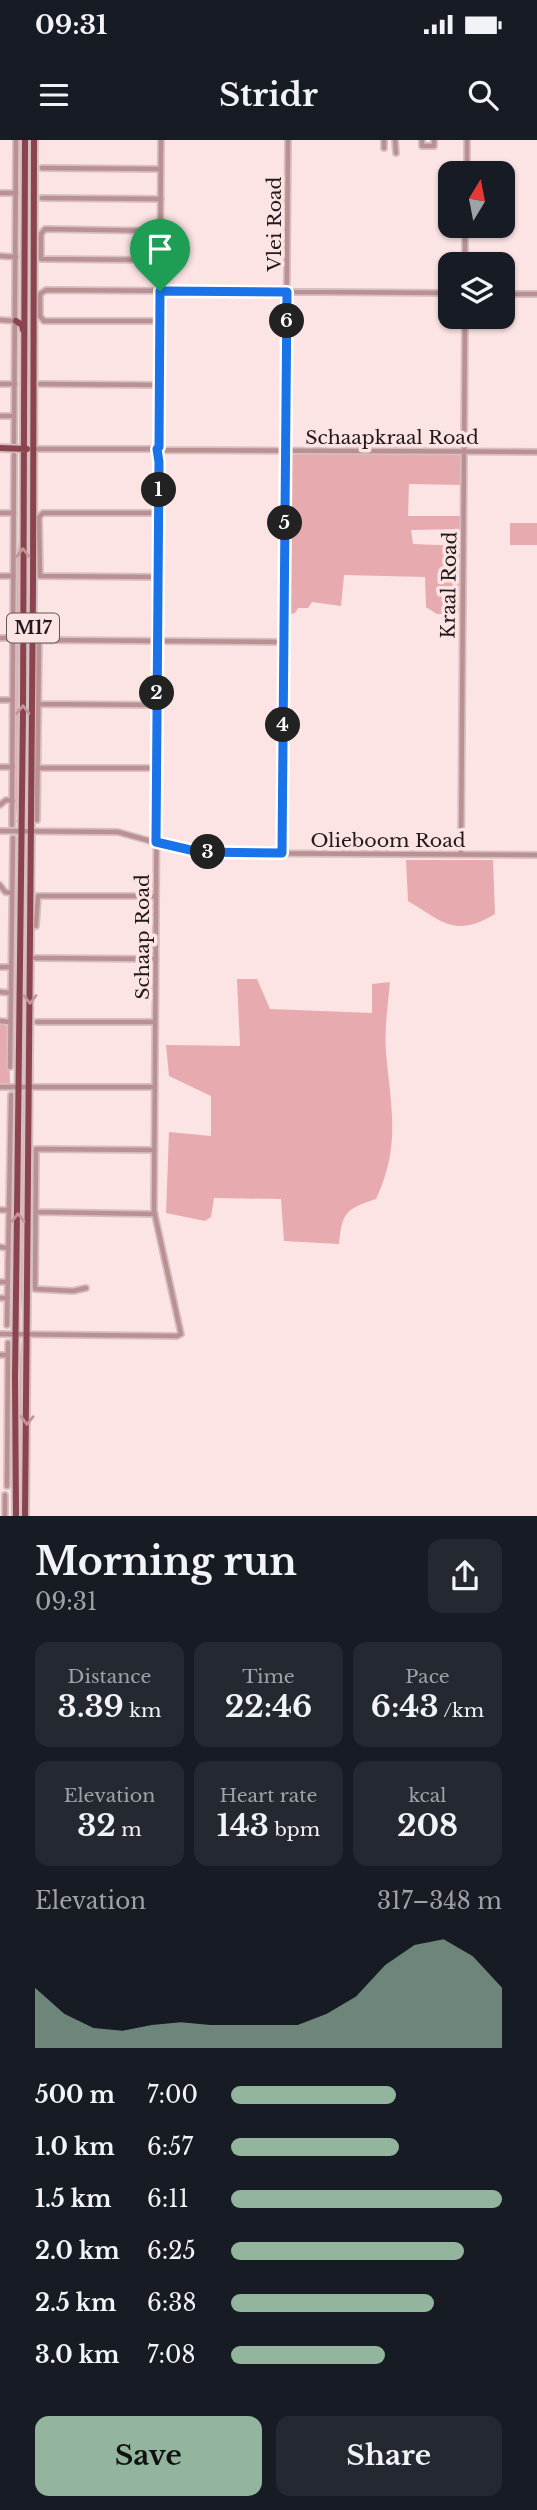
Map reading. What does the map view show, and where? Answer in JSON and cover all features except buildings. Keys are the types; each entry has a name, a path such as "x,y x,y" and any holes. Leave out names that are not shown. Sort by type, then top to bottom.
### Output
{"main road":[{"name":"M17","path":"16,1516 15,1335 25,140"},
{"name":"M17","path":"25,1516 34,140"},
{"path":"16,257 25,249 28,208 33,206"},
{"path":"16,321 22,325 24,335"},
{"path":"0,448 33,449"}],"street":[{"path":"15,442 16,140"},
{"name":"Schaap Road","path":"28,1335 181,1335 155,1214 161,140"},
{"name":"Vlei Road","path":"282,853 288,140"},
{"path":"384,140 384,148"},
{"path":"422,140 422,146 434,146 434,140"},
{"path":"467,140 467,161"},
{"path":"396,153 397,143"},
{"path":"42,168 161,169"},
{"path":"0,193 16,193"},
{"path":"42,198 161,199"},
{"path":"161,231 44,229 41,233 41,259 161,260"},
{"path":"0,256 16,257"},
{"path":"160,321 41,319 42,290 438,293"},
{"path":"515,294 537,294"},
{"path":"0,320 16,321"},
{"name":"Kraal Road","path":"461,854 465,329"},
{"path":"0,384 15,384"},
{"path":"40,384 160,385"},
{"path":"0,416 15,416"},
{"name":"Schaapkraal Road","path":"33,449 537,452"},
{"path":"12,825 14,455"},
{"path":"0,513 14,513"},
{"path":"158,577 39,575 40,514 159,513"},
{"path":"0,576 14,576"},
{"path":"0,638 13,638"},
{"path":"37,820 41,639 284,642"},
{"path":"0,700 13,700"},
{"path":"38,704 157,705"},
{"path":"0,767 13,767"},
{"path":"38,768 157,768"},
{"path":"0,805 6,800 12,800"},
{"name":"Olieboom Road","path":"0,831 118,832 199,852 537,855"},
{"path":"10,1067 13,838"},
{"path":"0,885 5,892 12,893"},
{"path":"36,926 38,896 156,896"},
{"path":"36,958 156,959"},
{"path":"0,967 11,967"},
{"path":"0,992 10,993"},
{"path":"0,1021 10,1022"},
{"path":"37,1022 155,1022"},
{"path":"0,1087 155,1087"},
{"path":"7,1325 11,1095"},
{"path":"86,1288 70,1291 35,1289 36,1149 154,1150"},
{"path":"0,1173 9,1173"},
{"path":"0,1210 8,1210"},
{"path":"36,1212 155,1214"},
{"path":"0,1247 8,1248"},
{"path":"0,1282 8,1282"},
{"path":"0,1298 8,1298"},
{"path":"0,1334 28,1335"},
{"path":"7,1486 3,1447 7,1409 8,1343"},
{"path":"0,1355 8,1355"},
{"path":"0,1372 8,1372"},
{"path":"0,1409 7,1409"},
{"path":"4,1495 16,1488"},
{"path":"4,1495 16,1501"},
{"path":"4,1495 5,1516"}],"shaded area":[{"path":"31,209 30,439 27,438 27,241"},
{"path":"460,453 463,456 462,485 409,484 408,516 461,516 460,529 411,530 413,544 462,546 461,614 437,614 426,607 425,577 344,575 341,606 312,602 308,608 298,608 295,613 290,614 288,724 285,724 288,454"},
{"path":"27,457 31,460 28,823 25,823 24,782"},
{"path":"510,523 537,523 537,545 510,545"},
{"path":"20,536 17,822 14,822 17,819 14,786 16,557"},
{"path":"28,838 26,1077 23,1077 23,859 24,840"},
{"path":"406,860 493,860 495,914 469,925 459,926 440,921 408,901"},
{"path":"237,979 257,979 270,1009 372,1013 372,984 390,982 386,1035 392,1109 389,1162 376,1199 347,1213 339,1244 284,1241 281,1199 214,1198 211,1217 205,1221 166,1213 169,1132 211,1136 211,1096 169,1076 166,1045 240,1046"},
{"path":"0,1023 8,1026 10,1083 0,1083"},
{"path":"26,1094 26,1326 23,1327 20,1284 23,1095"},
{"path":"11,1110 14,1111 11,1322"},
{"path":"21,1343 25,1343 24,1516 18,1516 18,1386"}],"route":[{"path":"160,291 287,292 282,853 199,852 156,842 160,291"}]}
